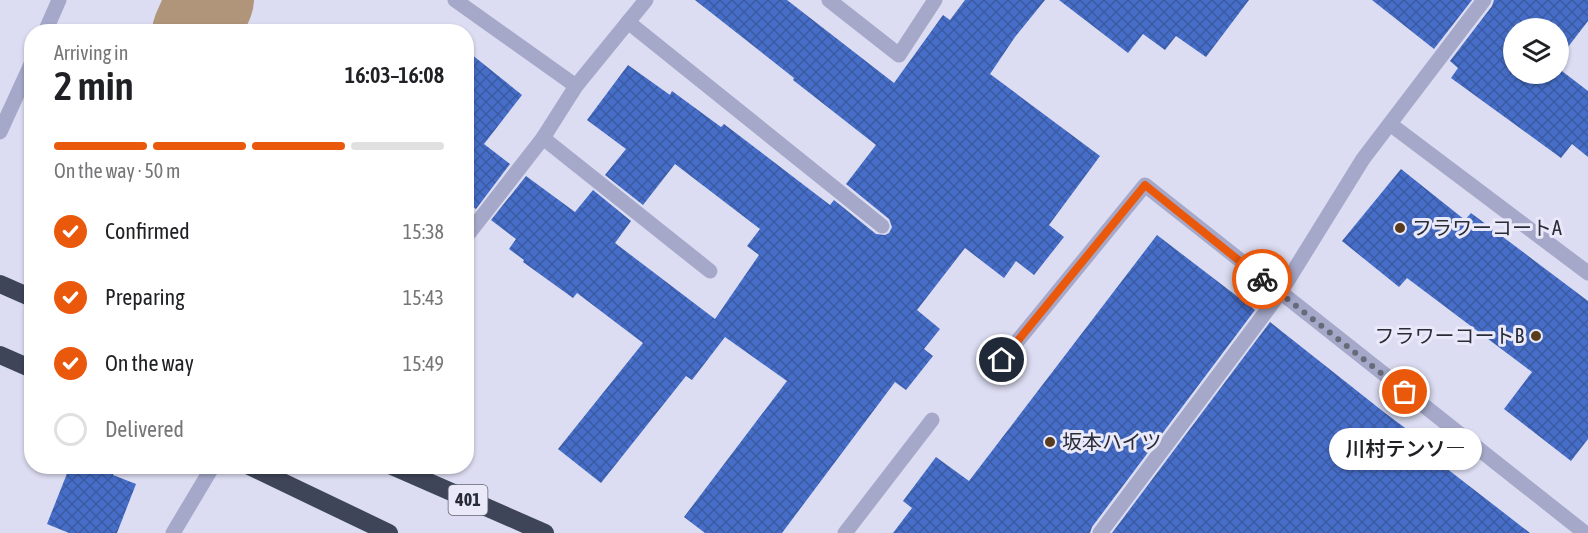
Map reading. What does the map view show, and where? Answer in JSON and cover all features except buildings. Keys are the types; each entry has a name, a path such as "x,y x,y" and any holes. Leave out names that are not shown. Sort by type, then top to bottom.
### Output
{"highway":[{"path":"0,284 24,294"},
{"path":"0,355 24,366"},
{"path":"266,474 389,533"},
{"name":"401","path":"410,474 545,533"}],"street":[{"path":"48,24 59,0"},
{"path":"455,0 576,86"},
{"path":"474,227 543,138 576,86 646,0"},
{"path":"829,0 899,55 935,0"},
{"path":"1100,533 1280,293 1363,159 1484,0"},
{"path":"627,22 882,226"},
{"path":"0,132 24,80"},
{"path":"1390,124 1588,273"},
{"path":"543,138 710,271"},
{"path":"1002,360 1145,185 1585,533"},
{"path":"844,533 932,420"},
{"path":"173,533 208,474"}],"waterway":[{"path":"200,24 210,0"}],"way so far":[{"path":"1262,279 1405,392"}],"place":[{"name":"フラワーコートA","path":"1400,228"},
{"name":"フラワーコートB","path":"1536,336"},
{"name":"川村テンソ―","path":"1405,392"},
{"name":"坂本ハイツ","path":"1050,442"}],"route":[{"path":"1002,360 1145,185 1262,279"}]}
